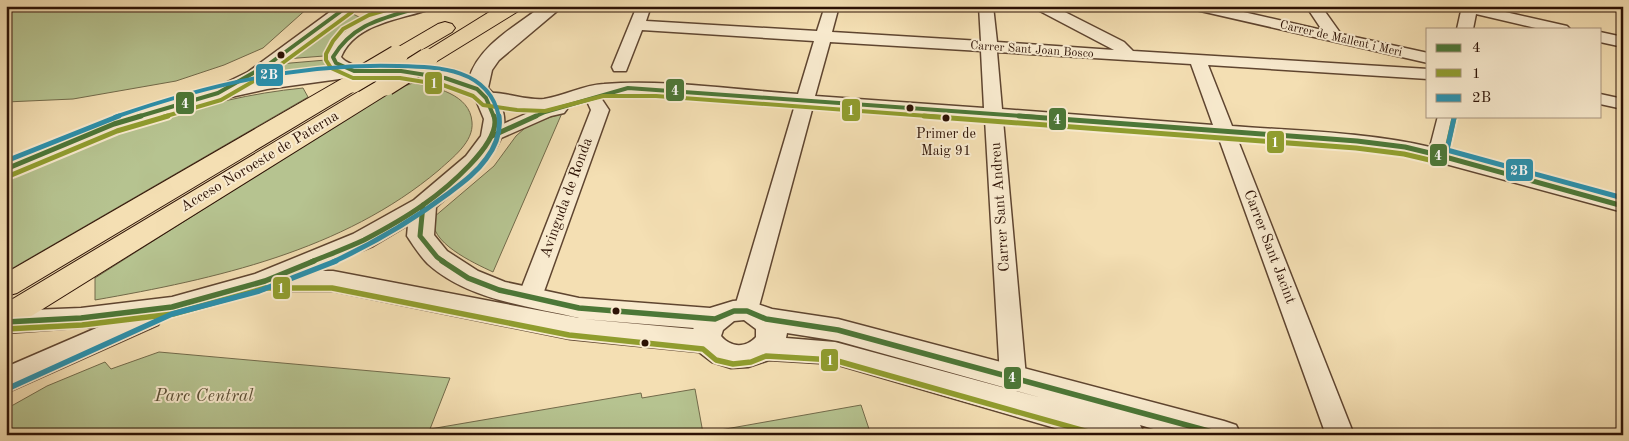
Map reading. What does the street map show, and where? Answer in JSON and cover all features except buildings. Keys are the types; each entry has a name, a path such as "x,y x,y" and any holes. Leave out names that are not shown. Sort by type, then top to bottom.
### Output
{"main road":[{"name":"Acceso Noroeste de Paterna","path":"15,301 354,77 397,56 480,6"},
{"name":"Acceso Noroeste de Paterna","path":"15,301 386,85 513,6"}],"street":[{"path":"216,94 254,76 348,6"},
{"path":"354,6 357,11 365,14 388,16 403,14 425,6"},
{"path":"6,381 172,307 265,281 363,240 423,205 474,161 492,136 495,119 481,93 482,70 491,56 554,6"},
{"path":"620,67 644,6"},
{"path":"832,6 805,100 759,326 749,355 732,357 712,349 711,331 729,312 759,326 835,353 1128,435"},
{"name":"Carrer Sant Andreu","path":"986,6 1013,377"},
{"path":"1041,6 1118,46 1128,56"},
{"name":"Carrer de Mallent i Meri","path":"1196,6 1426,58"},
{"path":"1313,6 1335,37"},
{"path":"1465,28 1466,7 1558,28"},
{"path":"354,77 336,63 333,57 335,48 352,32 388,16"},
{"name":"Carrer Sant Joan Bosco","path":"637,24 1426,74"},
{"path":"1602,37 1623,42"},
{"name":"Carrer Sant Jacint","path":"1198,60 1340,435"},
{"path":"6,169 54,148 129,120 216,94 267,83 354,77 400,71 445,78 481,93 517,103 544,104 602,89 628,88 1357,141 1405,147 1438,155 1623,206"},
{"path":"492,136 545,112 628,88"},
{"name":"Avinguda de Ronda","path":"530,297 600,110 594,99"},
{"path":"1602,99 1623,104"},
{"path":"1438,155 1447,118"},
{"path":"423,205 420,236 438,257 468,278 499,290 578,308 711,331"},
{"path":"265,281 333,281 570,328 711,331"},
{"path":"6,322 81,318 172,307"},
{"path":"759,326 838,330 1224,435"}],"green space":[{"path":"6,6 310,6 263,48 224,65 176,81 73,99 6,102"},
{"path":"347,11 359,17 371,19 337,37 324,56 285,59"},
{"path":"326,60 332,65 256,79 279,64"},
{"path":"413,83 441,90 458,98 470,112 472,129 466,143 456,155 402,198 362,222 276,258 186,282 95,300 95,278 388,92"},
{"path":"303,88 308,97 11,269 6,267 6,182 113,135 150,122 226,101 264,93"},
{"path":"562,113 493,272 464,257 445,243 438,235 434,226 434,217 494,166 516,136 525,128"},
{"name":"Parc Central","path":"159,352 450,378 430,429 641,393 642,398 695,389 703,433 861,405 871,435 6,435 6,409 47,386 105,362 111,369"}],"transit line":[{"name":"4","path":"6,169 114,124 218,93 269,64 348,6"},
{"name":"1","path":"400,6 369,15 343,29 333,41 326,54 326,60 331,68 353,78 400,78 443,85 473,96 483,105 517,110 545,111 603,96 656,96 1356,148 1404,154 1438,162 1445,157 1454,118"},
{"name":"4","path":"6,322 81,318 172,307 265,281 363,240 423,205 474,161 492,136 495,119 486,98 477,89 445,78 401,71 354,71 336,63 333,57 341,44 360,28 372,22 424,6"},
{"name":"1","path":"9,176 117,131 221,100 273,70 352,12"},
{"name":"2B","path":"6,161 55,140 155,103 257,76 310,68 363,65 416,66 460,73 471,77 488,91 498,109 500,126 496,143 478,170 407,222 359,249 310,272 259,291 172,314 9,388"},
{"name":"4","path":"492,136 545,112 628,88 656,89 1357,141 1405,147 1438,155 1623,206"},
{"name":"2B","path":"1454,118 1447,150 1623,198"},
{"name":"4","path":"423,205 420,236 437,257 468,278 499,290 579,308 715,319 734,311 747,311 766,319 838,330 1223,435"},
{"name":"1","path":"6,329 82,325 173,314 266,288 332,288 569,335 703,349 716,360 733,364 751,362 766,356 834,360 1099,435"}],"place":[{"name":"Primer de Maig 91","path":"946,118"}]}
